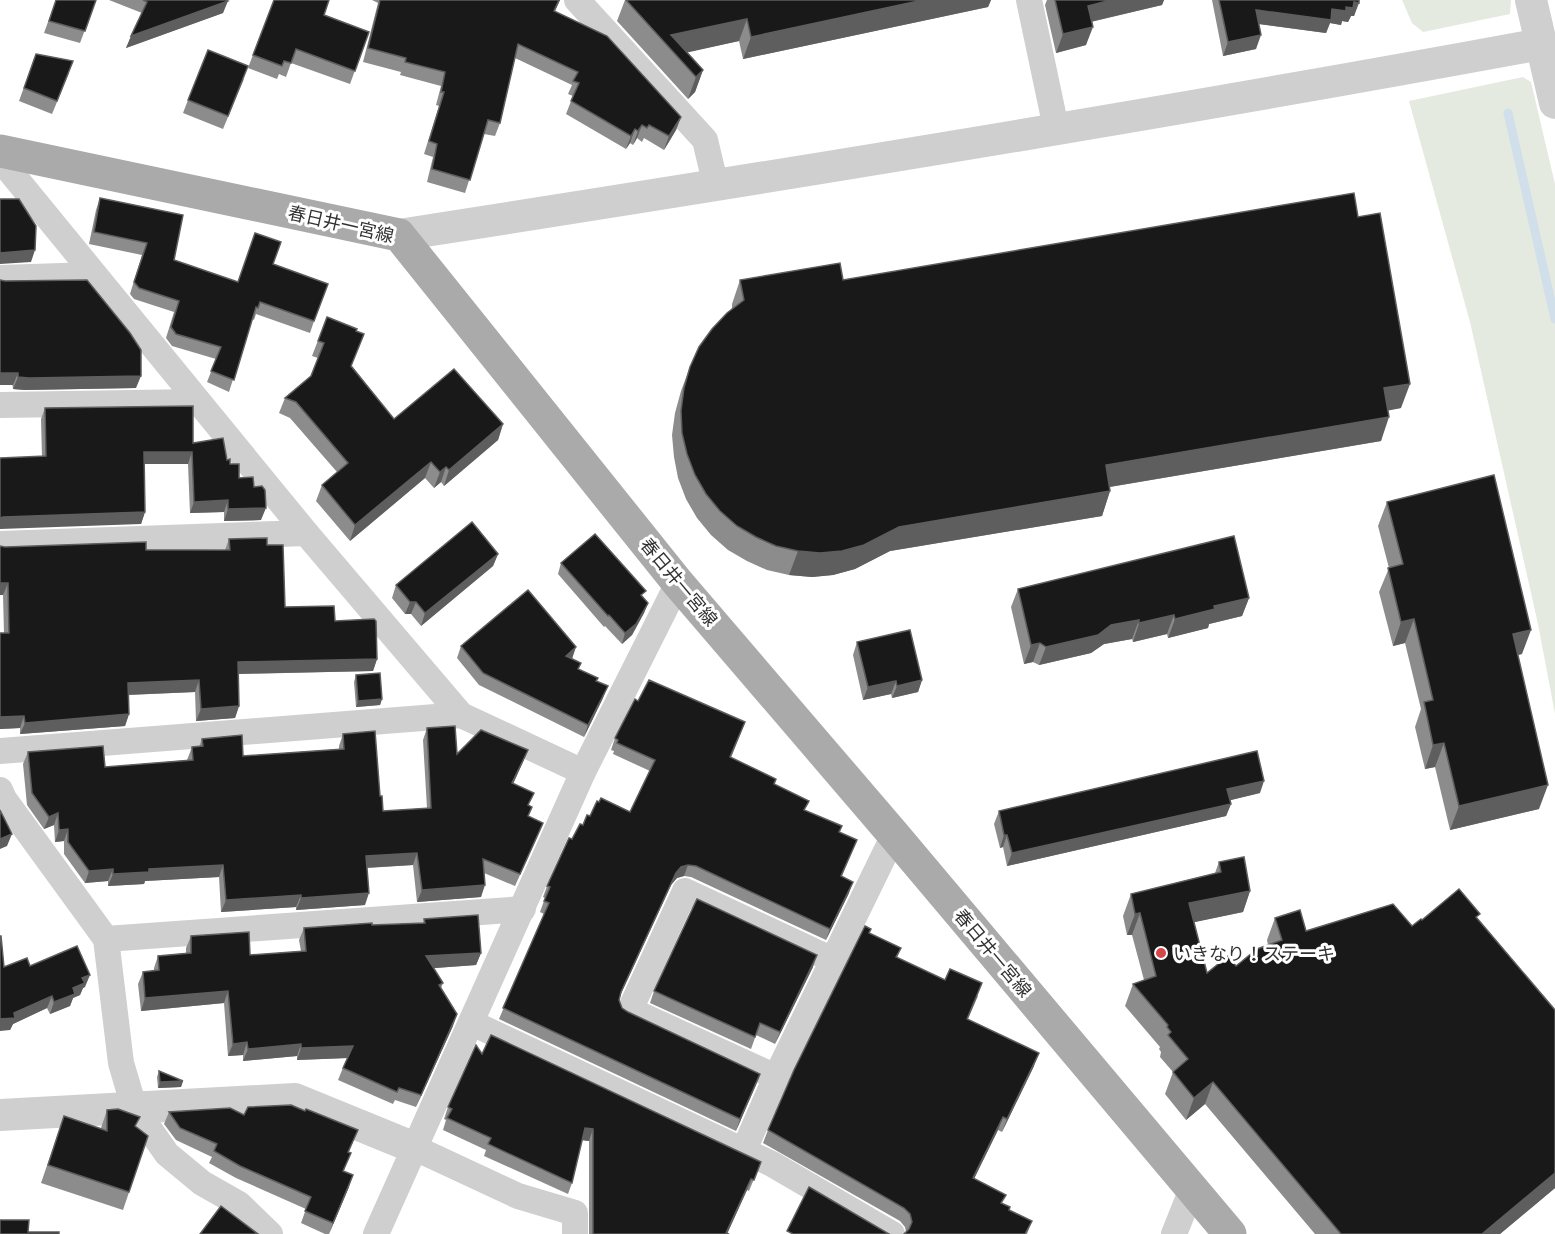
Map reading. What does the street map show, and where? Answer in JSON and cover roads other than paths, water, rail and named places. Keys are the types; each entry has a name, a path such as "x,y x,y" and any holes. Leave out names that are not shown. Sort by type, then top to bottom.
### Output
{"main road":[{"name":"春日井一宮線","path":"0,151 399,235 678,583 1230,1234"}],"street":[{"path":"577,0 705,140 716,186"},
{"path":"1029,0 1056,128"},
{"path":"1531,0 1555,103"},
{"path":"399,235 716,186 1407,70 1541,44"},
{"path":"0,159 306,533 461,716 583,772"},
{"path":"0,278 93,275"},
{"path":"0,405 198,402"},
{"path":"0,544 306,533"},
{"path":"376,1234 583,772 678,583"},
{"path":"0,751 461,716"},
{"path":"0,790 4,799 106,939 121,1063 134,1107 167,1154 202,1183 239,1204 270,1234"},
{"path":"744,1150 776,1077 894,835"},
{"path":"776,1077 630,1010 686,891 832,960"},
{"path":"106,939 523,909"},
{"path":"472,1023 772,1164 891,1234"},
{"path":"0,1115 295,1099 415,1148 518,1196 575,1213 575,1234"},
{"path":"1174,1234 1192,1189"}],"waterway":[{"path":"1508,113 1555,319"}],"place":[{"name":"いきなり！ステーキ","path":"1161,953"}]}
